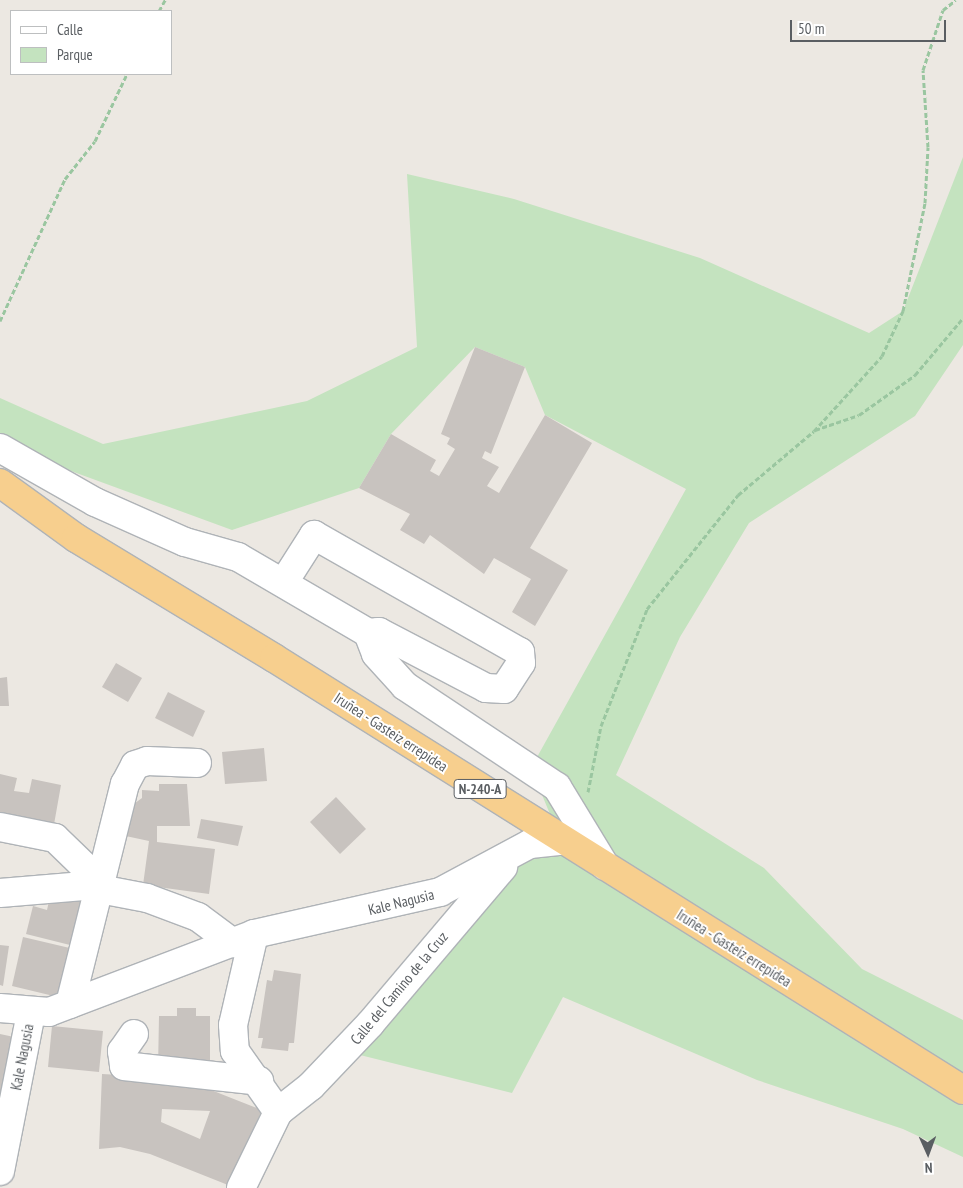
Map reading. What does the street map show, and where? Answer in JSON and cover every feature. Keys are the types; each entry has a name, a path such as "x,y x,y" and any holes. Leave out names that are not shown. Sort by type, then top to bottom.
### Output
{"highway":[{"name":"Iruñea - Gasteiz errepidea","path":"0,483 76,538 274,658 568,830 607,870 963,1090"}],"street":[{"path":"0,448 95,502 185,542 238,557 284,582 368,633 379,632 486,688 504,689 521,663 520,652 314,535 284,582"},
{"path":"368,633 376,654 405,686 557,788 568,830"},
{"path":"70,1004 92,887 125,784 135,765 176,760 197,763"},
{"path":"0,827 55,838 86,868 92,887"},
{"name":"Kale Nagusia","path":"0,1171 31,1013 70,1004 243,939 404,904 440,892 512,856 530,844 568,830"},
{"name":"Calle del Camino de la Cruz","path":"278,1112 311,1086 370,1024 512,856"},
{"path":"0,893 92,887 147,898 198,917 243,939 233,1025 235,1051 259,1081 278,1112 241,1188"},
{"path":"0,1008 31,1013"},
{"path":"134,1034 122,1051 124,1066 259,1081"}],"path":[{"path":"568,830 585,804 601,726 647,609 738,495 814,430 882,356 903,311 925,203 928,147 923,70 943,10 956,0"},
{"path":"0,321 65,179 95,141 127,75"},
{"path":"814,430 859,415 915,375 963,318"}],"green space":[{"path":"963,157 963,345 915,416 749,523 680,637 616,775 764,868 862,969 963,1020 963,1157 903,1129 757,1080 563,997 512,1093 360,1055 512,856 561,841 531,768 686,489 545,415 525,367 475,347 391,434 359,488 232,530 0,445 0,398 103,444 307,401 417,347 407,174 514,199 700,258 869,333 903,311"}],"building":[{"path":"475,347 525,367 491,454 485,451 482,458 499,467 487,486 499,493 545,415 592,443 530,548 568,570 535,626 512,612 531,579 494,558 484,574 430,535 424,544 400,530 410,514 359,488 391,434 436,460 430,471 439,476 455,449 447,444 450,438 441,434"},
{"path":"116,663 142,678 128,702 102,687"},
{"path":"7,677 9,706 0,706 0,678"},
{"path":"168,692 205,711 193,737 155,718"},
{"path":"264,748 267,781 225,784 222,752"},
{"path":"0,774 17,778 14,791 29,793 32,779 61,785 53,830 0,820"},
{"path":"159,784 187,784 190,826 157,826 157,842 215,849 209,894 143,885 149,841 121,835 131,806 142,798 142,790 159,791"},
{"path":"336,797 366,829 340,854 310,822"},
{"path":"201,819 243,826 238,846 197,838"},
{"path":"51,892 87,893 74,946 26,934 33,906 47,910"},
{"path":"23,937 74,949 62,998 12,986"},
{"path":"0,945 9,946 3,986 0,985"},
{"path":"274,970 301,974 294,1043 289,1043 288,1051 261,1048 263,1038 258,1038 267,980 272,981"},
{"path":"177,1008 196,1008 196,1016 210,1016 210,1069 158,1069 159,1016 177,1016"},
{"path":"52,1026 103,1031 99,1072 48,1067"},
{"path":"0,1034 14,1037 0,1107"},
{"path":"102,1074 211,1080 211,1090 262,1110 228,1185 150,1154 120,1147 99,1149","holes":["162,1109 210,1111 200,1139 161,1122"]}]}
